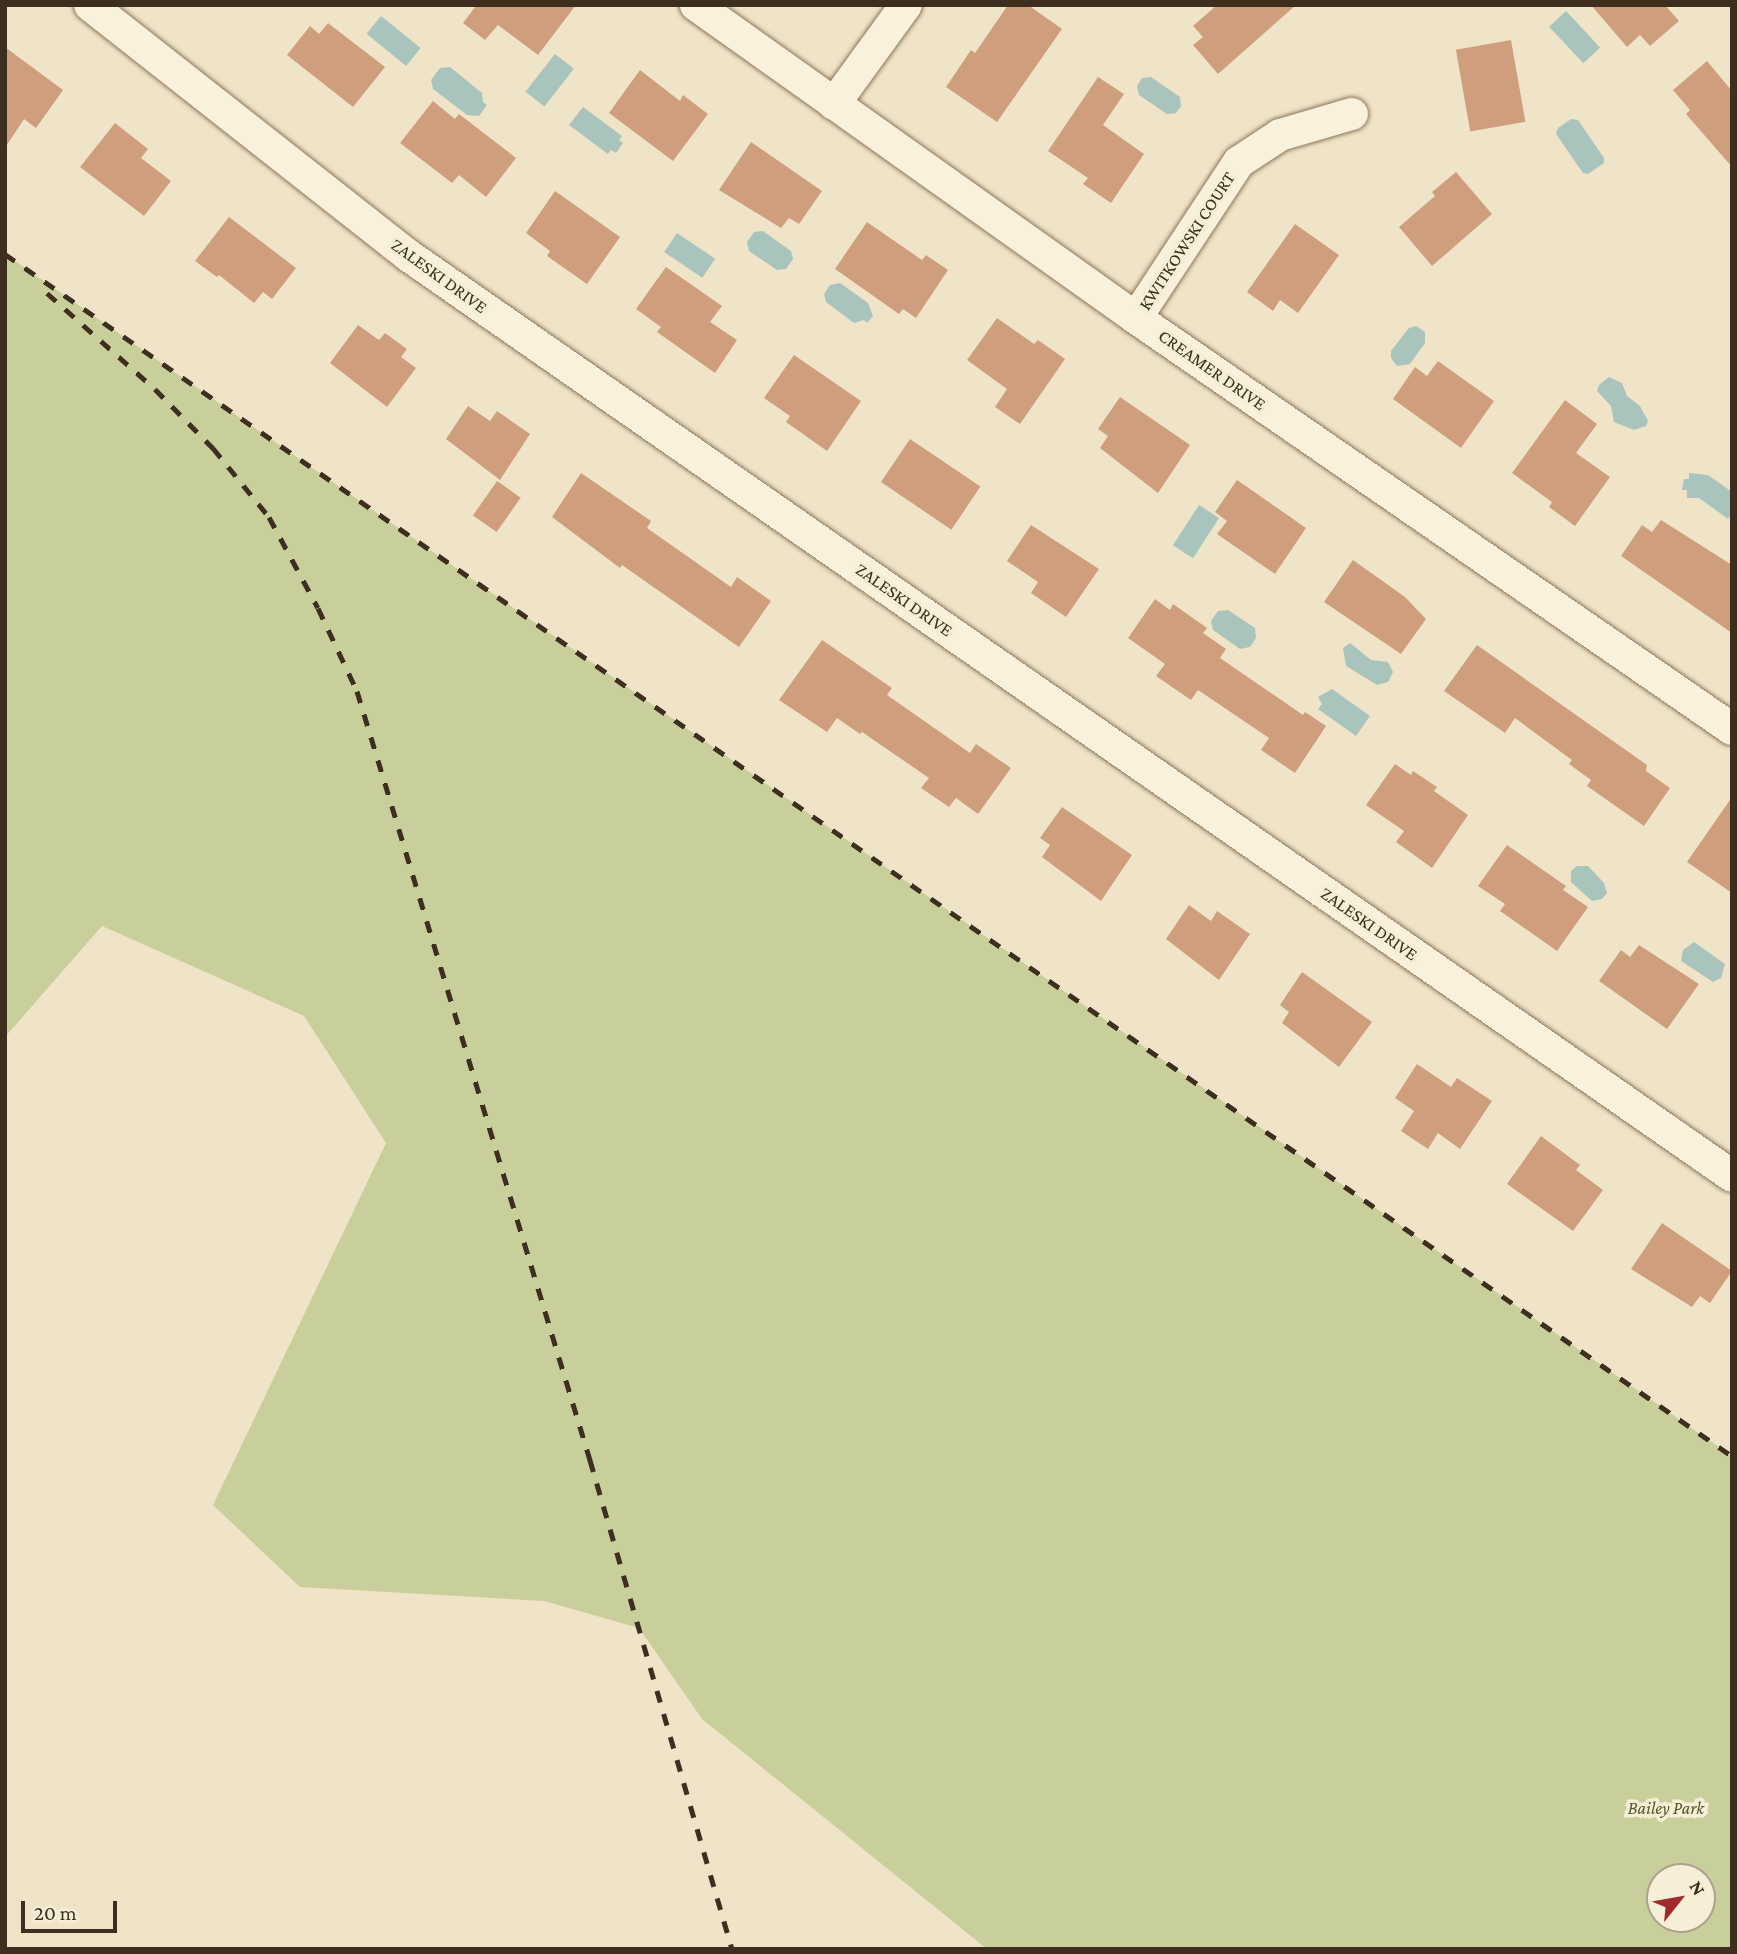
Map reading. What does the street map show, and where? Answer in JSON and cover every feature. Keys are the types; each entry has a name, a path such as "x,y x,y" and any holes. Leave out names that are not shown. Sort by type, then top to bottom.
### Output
{"street":[{"name":"ZALESKI DRIVE","path":"90,5 409,256 1732,1176"},
{"name":"CREAMER DRIVE","path":"696,5 1136,318 1732,729"},
{"path":"834,104 906,5"},
{"name":"KWITKOWSKI COURT","path":"1136,318 1239,162 1280,135 1352,114"}],"green space":[{"name":"Bailey Park","path":"5,254 1732,1456 1732,1949 987,1949 702,1719 639,1628 544,1601 300,1587 213,1505 386,1143 304,1016 102,926 5,1037"}],"water":[{"path":"1566,11 1600,48 1583,63 1549,27"},
{"path":"381,16 421,48 406,66 367,34"},
{"path":"555,54 574,69 544,107 525,92"},
{"path":"450,67 482,93 483,102 487,105 479,116 467,115 433,89 431,80 440,68"},
{"path":"1151,77 1180,97 1181,106 1176,113 1167,114 1139,95 1137,86 1142,78"},
{"path":"583,107 622,136 619,140 623,143 616,153 611,150 608,154 569,125"},
{"path":"1571,119 1578,120 1604,158 1604,163 1588,174 1583,173 1556,134 1558,128"},
{"path":"763,231 791,251 793,259 786,269 777,270 749,251 747,242 754,232"},
{"path":"677,233 715,259 702,278 664,252"},
{"path":"840,283 868,303 873,316 867,323 864,320 854,323 826,302 824,294 830,285"},
{"path":"1416,326 1425,332 1425,343 1410,364 1397,366 1391,358 1391,351 1409,328"},
{"path":"1609,377 1622,383 1627,396 1640,406 1648,421 1646,426 1634,430 1614,422 1611,406 1597,391 1599,385"},
{"path":"1689,473 1708,475 1732,492 1732,513 1728,519 1699,498 1687,498 1687,490 1682,490 1684,479 1689,479"},
{"path":"1199,505 1219,518 1193,558 1173,545"},
{"path":"1228,610 1255,628 1256,638 1250,647 1240,649 1213,630 1211,621 1218,611"},
{"path":"1350,643 1371,660 1388,662 1393,672 1388,682 1377,685 1346,666 1343,648"},
{"path":"1332,689 1370,716 1356,736 1318,709 1322,704 1318,697"},
{"path":"1577,866 1588,866 1604,883 1607,893 1602,899 1592,901 1571,882 1571,871"},
{"path":"1694,942 1725,964 1721,978 1713,982 1681,961 1683,950"}],"building":[{"path":"472,5 576,5 538,55 498,25 485,40 463,23 475,7"},
{"path":"1008,5 1028,5 1062,29 997,122 946,87 971,50 975,53"},
{"path":"1217,5 1296,5 1218,74 1193,45 1203,37 1193,26"},
{"path":"1591,5 1665,5 1679,21 1650,46 1640,35 1627,47"},
{"path":"328,23 385,67 353,107 287,55 310,26 319,34"},
{"path":"1511,40 1525,122 1470,131 1456,50"},
{"path":"5,47 63,90 36,128 24,119 5,148"},
{"path":"1707,61 1732,91 1732,167 1686,114 1690,110 1673,90"},
{"path":"640,70 680,101 683,95 708,114 673,161 609,113"},
{"path":"1098,77 1124,94 1103,125 1144,154 1111,203 1083,184 1088,178 1048,151"},
{"path":"433,101 455,119 459,114 516,158 486,197 459,175 452,183 400,143"},
{"path":"115,123 148,149 141,158 171,181 144,216 80,167"},
{"path":"751,142 822,191 799,224 789,218 781,228 719,190"},
{"path":"1456,172 1492,214 1432,266 1399,227 1435,196 1432,192"},
{"path":"555,191 620,237 587,284 547,256 550,251 526,233"},
{"path":"229,217 296,268 272,299 263,292 254,303 219,275 217,277 195,261"},
{"path":"867,222 922,260 926,255 948,270 916,318 903,309 899,314 835,269"},
{"path":"1295,224 1339,255 1298,313 1280,300 1273,311 1247,292"},
{"path":"666,267 722,306 710,322 737,340 715,373 657,332 661,327 636,309"},
{"path":"997,318 1034,344 1038,340 1065,359 1020,424 995,407 1007,389 967,360"},
{"path":"358,325 379,340 385,333 407,349 401,357 416,368 387,407 330,363"},
{"path":"794,355 861,401 827,451 786,422 790,416 764,398"},
{"path":"1438,361 1494,401 1461,448 1393,399 1415,367 1427,376"},
{"path":"1120,397 1190,445 1158,493 1100,448 1108,436 1098,429"},
{"path":"1565,400 1597,424 1576,453 1610,477 1575,526 1549,507 1552,502 1512,473"},
{"path":"468,406 490,421 497,411 530,434 500,480 446,439"},
{"path":"910,439 980,487 951,530 881,482"},
{"path":"581,473 651,521 647,528 731,587 737,577 771,601 739,647 622,565 620,568 552,517"},
{"path":"1237,480 1306,528 1275,574 1217,534 1227,521 1215,512"},
{"path":"497,481 521,498 497,532 473,515"},
{"path":"1661,520 1732,565 1732,633 1621,556 1642,525 1652,532"},
{"path":"1031,525 1099,569 1066,617 1031,593 1038,582 1007,561"},
{"path":"1353,560 1405,597 1426,619 1401,654 1324,602"},
{"path":"1155,599 1170,610 1173,604 1207,628 1203,633 1226,649 1220,658 1303,715 1305,712 1326,726 1295,773 1261,750 1269,738 1198,690 1191,700 1156,676 1165,664 1128,638"},
{"path":"822,640 892,688 887,695 970,753 976,744 1011,768 978,814 956,798 949,807 921,788 929,778 862,732 860,734 837,718 827,732 779,700"},
{"path":"1477,645 1647,765 1646,771 1670,788 1644,826 1587,786 1591,780 1569,764 1572,760 1515,718 1505,733 1444,691"},
{"path":"1395,764 1411,775 1413,771 1437,787 1434,791 1468,815 1432,868 1396,842 1404,831 1366,805"},
{"path":"1732,797 1732,893 1687,862"},
{"path":"1062,807 1132,855 1101,901 1042,857 1050,845 1040,838"},
{"path":"1507,845 1566,886 1563,890 1588,907 1557,951 1500,911 1505,904 1478,886"},
{"path":"1189,905 1211,921 1217,911 1250,934 1219,980 1166,939"},
{"path":"1639,945 1699,984 1667,1029 1599,981 1621,950 1630,957"},
{"path":"1302,972 1372,1022 1339,1067 1282,1023 1289,1012 1280,1005"},
{"path":"1417,1064 1451,1087 1457,1078 1492,1101 1460,1149 1438,1133 1428,1149 1401,1131 1414,1111 1395,1098"},
{"path":"1541,1136 1580,1165 1576,1170 1603,1190 1573,1231 1507,1184"},
{"path":"1662,1223 1732,1271 1710,1303 1700,1296 1692,1307 1631,1269"}],"railway":[{"path":"5,254 1732,1456"},
{"path":"47,293 155,389 213,448 269,517 318,608 357,691 590,1460 732,1949"}]}
